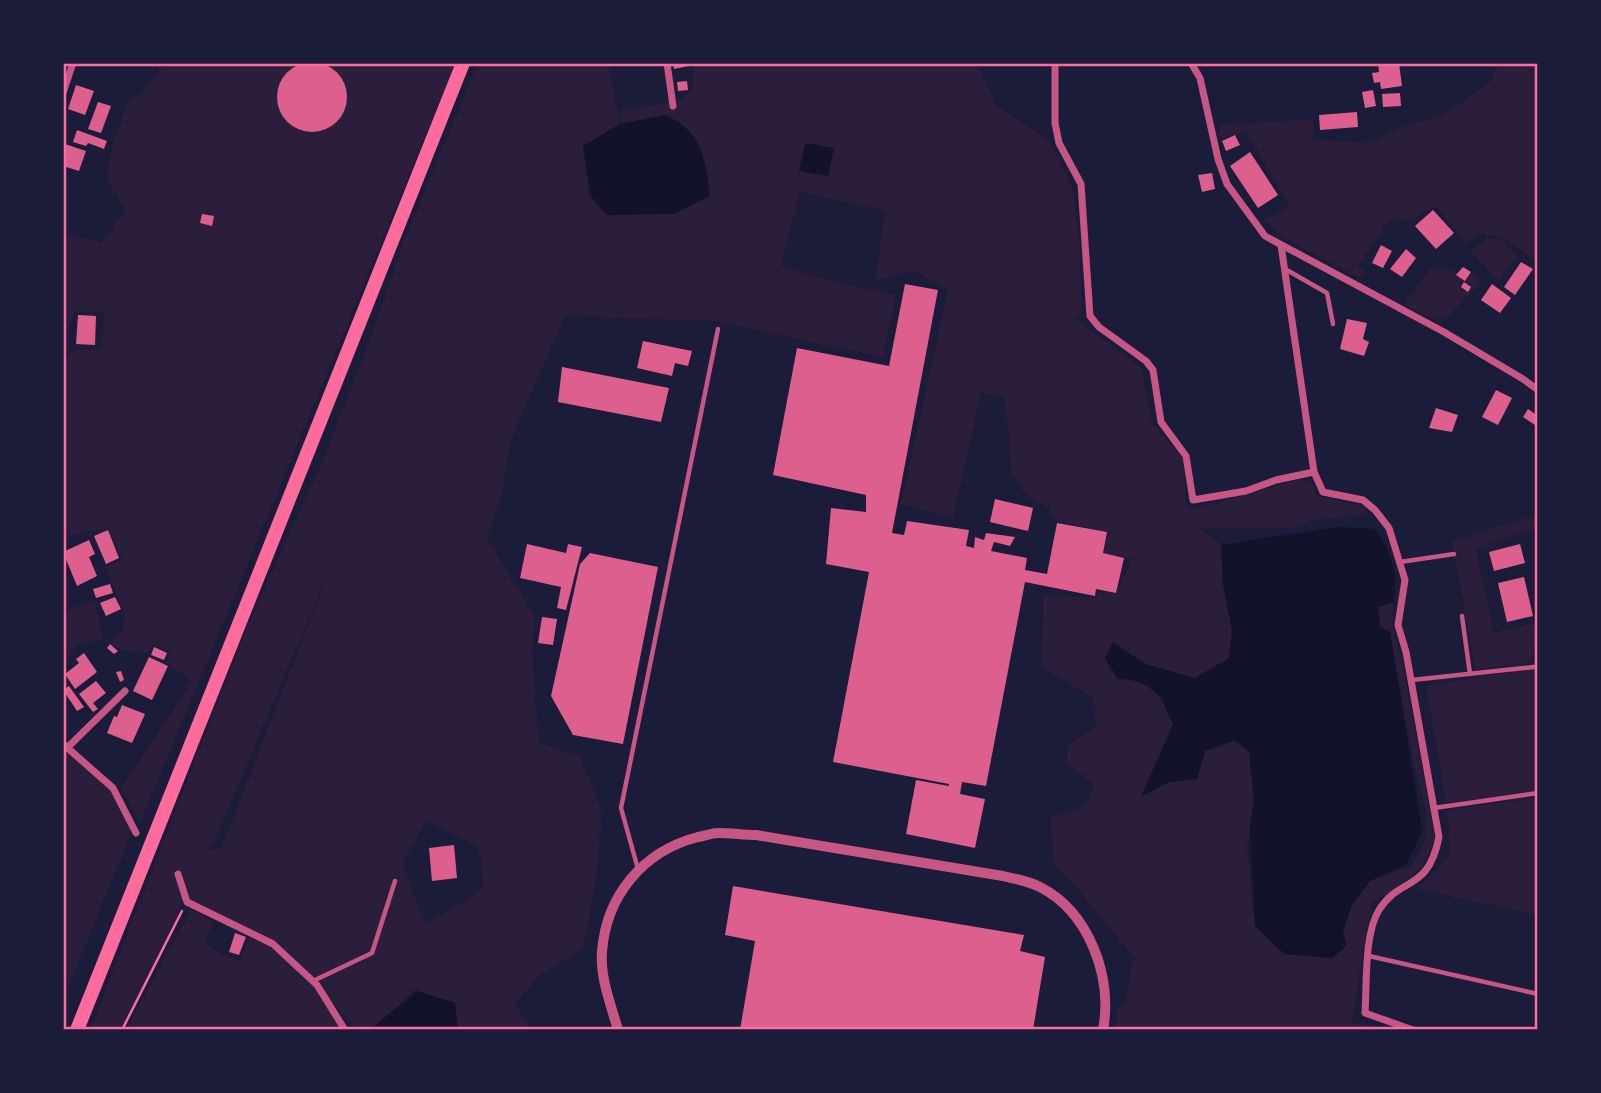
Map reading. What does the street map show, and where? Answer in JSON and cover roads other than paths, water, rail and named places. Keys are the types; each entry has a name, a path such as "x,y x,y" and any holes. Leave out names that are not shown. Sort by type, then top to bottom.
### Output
{"highway":[{"path":"77,1030 463,63"}],"street":[{"path":"63,93 72,63"},
{"path":"667,63 673,106"},
{"path":"1055,63 1055,123 1059,143 1081,184 1090,316 1099,327 1146,361 1153,370 1161,422 1186,456 1193,500 1246,491 1276,480 1314,472"},
{"path":"1191,63 1200,78 1218,159 1227,184 1265,236 1444,332 1538,390"},
{"path":"1281,245 1314,472 1323,492 1363,500 1375,510 1389,528 1405,580 1398,625 1411,681 1439,837 1436,855 1430,867 1418,880 1388,898 1378,911 1369,956 1365,1013 1413,1030"},
{"path":"125,691 65,746 113,788 136,833"},
{"path":"618,1030 605,986 601,954 608,917 622,889 638,869 657,854 678,842 717,833 756,835 1003,876 1038,886 1065,905 1083,928 1096,954 1104,983 1104,1030"},
{"path":"178,874 187,902 274,944 313,981 345,1030"}],"lane":[{"path":"1285,269 1327,293 1333,324"},
{"path":"638,869 621,808 718,329"},
{"path":"1400,562 1454,554"},
{"path":"1462,616 1470,674"},
{"path":"1411,681 1534,667"},
{"path":"1434,808 1538,793"},
{"path":"313,981 372,953 395,881"},
{"path":"1369,956 1538,995"}]}
